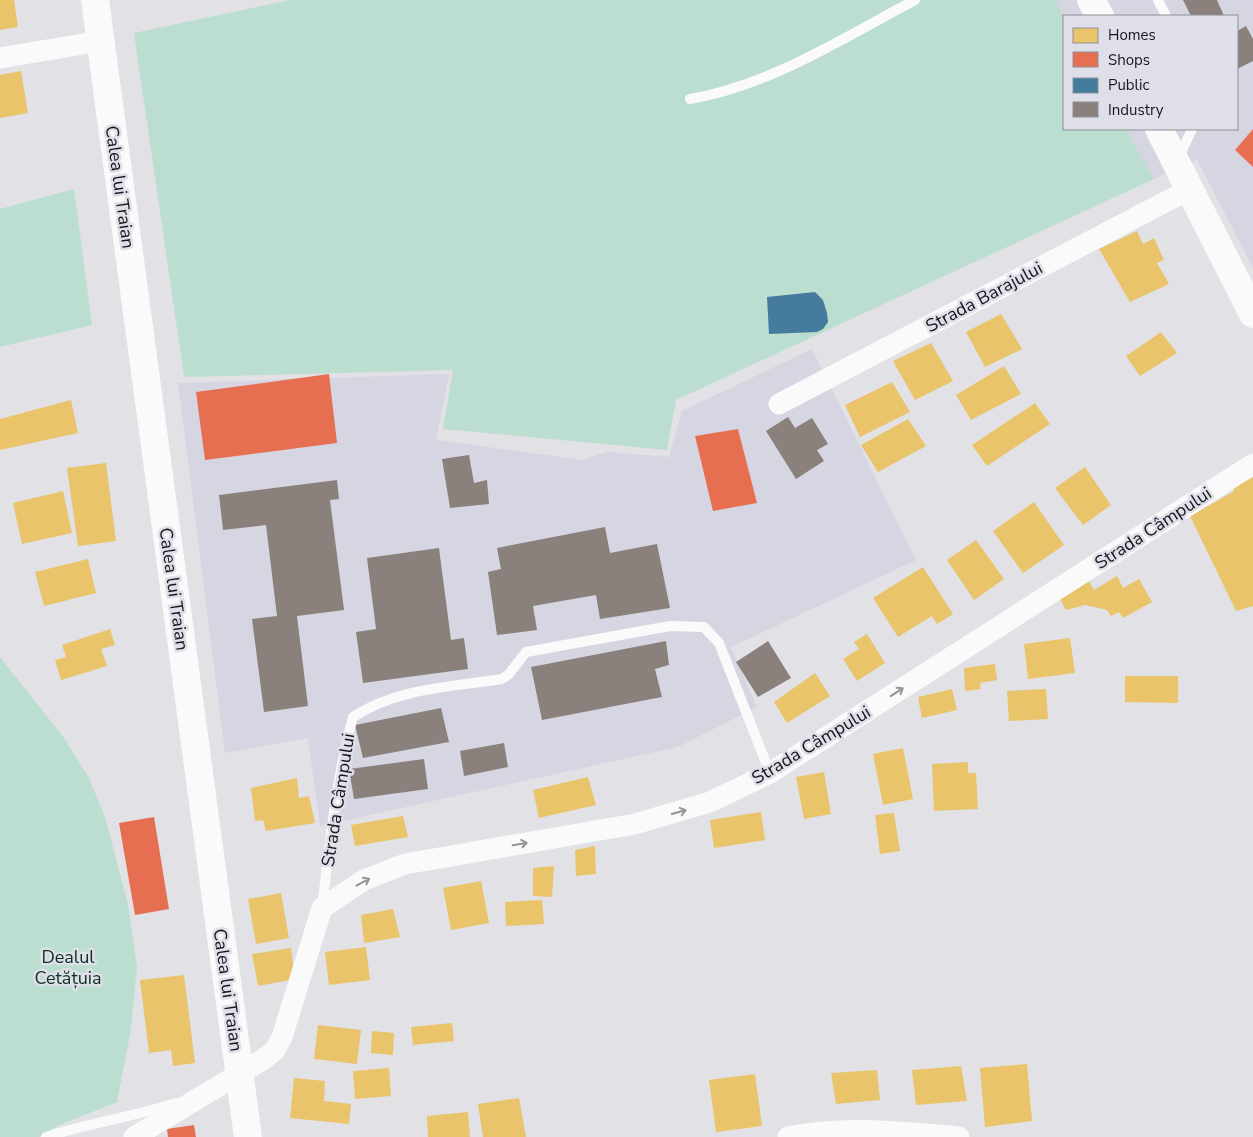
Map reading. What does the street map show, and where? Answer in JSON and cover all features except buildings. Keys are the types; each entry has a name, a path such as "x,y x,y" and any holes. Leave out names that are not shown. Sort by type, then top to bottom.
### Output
{"main road":[{"name":"Calea lui Traian","path":"95,0 248,1137"},
{"path":"1091,0 1099,15"},
{"path":"1160,130 1253,314"}],"street":[{"path":"0,58 101,41"},
{"name":"Strada Barajului","path":"778,404 1190,189"},
{"name":"Strada Câmpului","path":"134,1137 212,1091 239,1072 264,1059 275,1050 282,1037 322,908 364,880 405,864 635,824 710,802 770,773 1253,464"},
{"path":"788,1137 816,1131 876,1130 959,1137"}],"lane":[{"path":"690,99 720,94 792,65 915,0"},
{"path":"1158,0 1166,15"},
{"path":"1176,163 1192,130"},
{"name":"Strada Câmpului","path":"322,908 332,818 346,743 353,717 368,706 393,697 502,679 509,674 526,652 686,625 704,627 719,643 770,773"},
{"path":"46,1137 73,1128 148,1112 212,1091"}],"shaded area":[{"path":"1051,0 1253,0 1253,268 1197,160 1154,179 1126,130 1238,130 1238,15 1063,15 1063,21"},
{"path":"812,349 916,560 731,647 757,707 678,747 320,826 308,738 225,753 178,383 449,374 436,440 583,460 606,452 669,457 682,411"}],"green space":[{"path":"290,0 1055,0 1063,15 1063,130 1127,130 1154,179 676,400 667,450 443,429 453,370 184,377 134,33"},
{"path":"74,189 92,325 0,347 0,209"},
{"name":"Dealul Cetățuia","path":"0,657 64,738 88,776 105,817 128,904 137,967 131,1029 117,1102 57,1126 39,1137 0,1137"}]}
